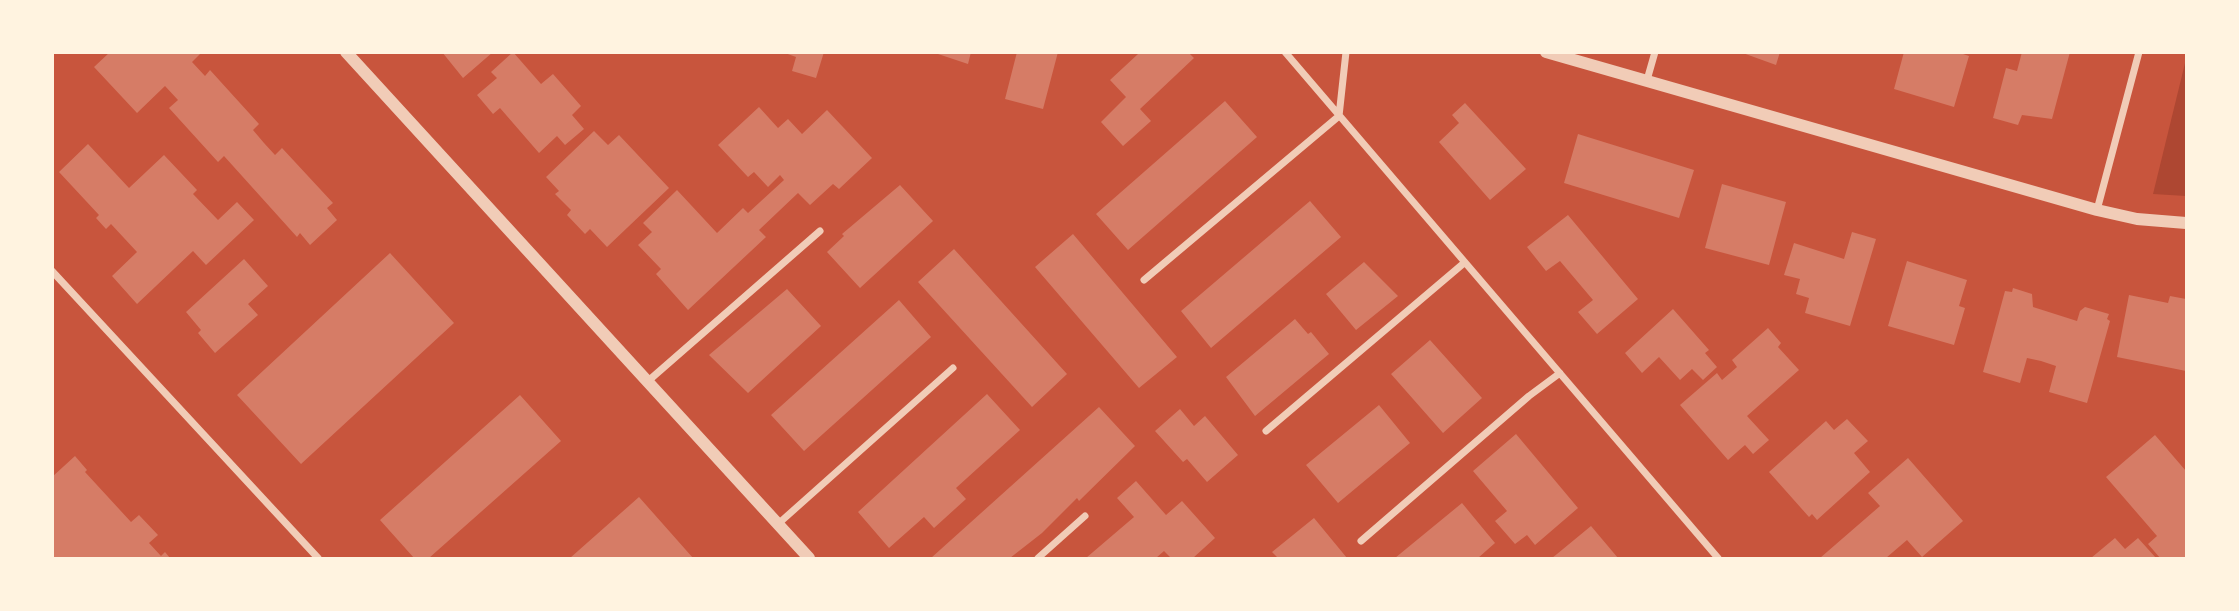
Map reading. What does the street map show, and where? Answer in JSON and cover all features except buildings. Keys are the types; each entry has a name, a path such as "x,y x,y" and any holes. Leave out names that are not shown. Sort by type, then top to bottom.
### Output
{"street":[{"path":"346,52 809,558"},
{"path":"1284,52 1715,557"},
{"path":"1144,280 1339,116 1346,52"},
{"path":"1546,52 2097,210 2137,219 2186,223"},
{"path":"1647,80 1655,52"},
{"path":"2097,210 2139,52"},
{"path":"648,382 820,231"},
{"path":"1266,431 1464,263"},
{"path":"52,271 318,558"},
{"path":"778,524 953,368"},
{"path":"1361,541 1529,396 1560,373"},
{"path":"1038,558 1085,516"}],"shaded area":[{"path":"2186,59 2186,196 2153,194"}]}
